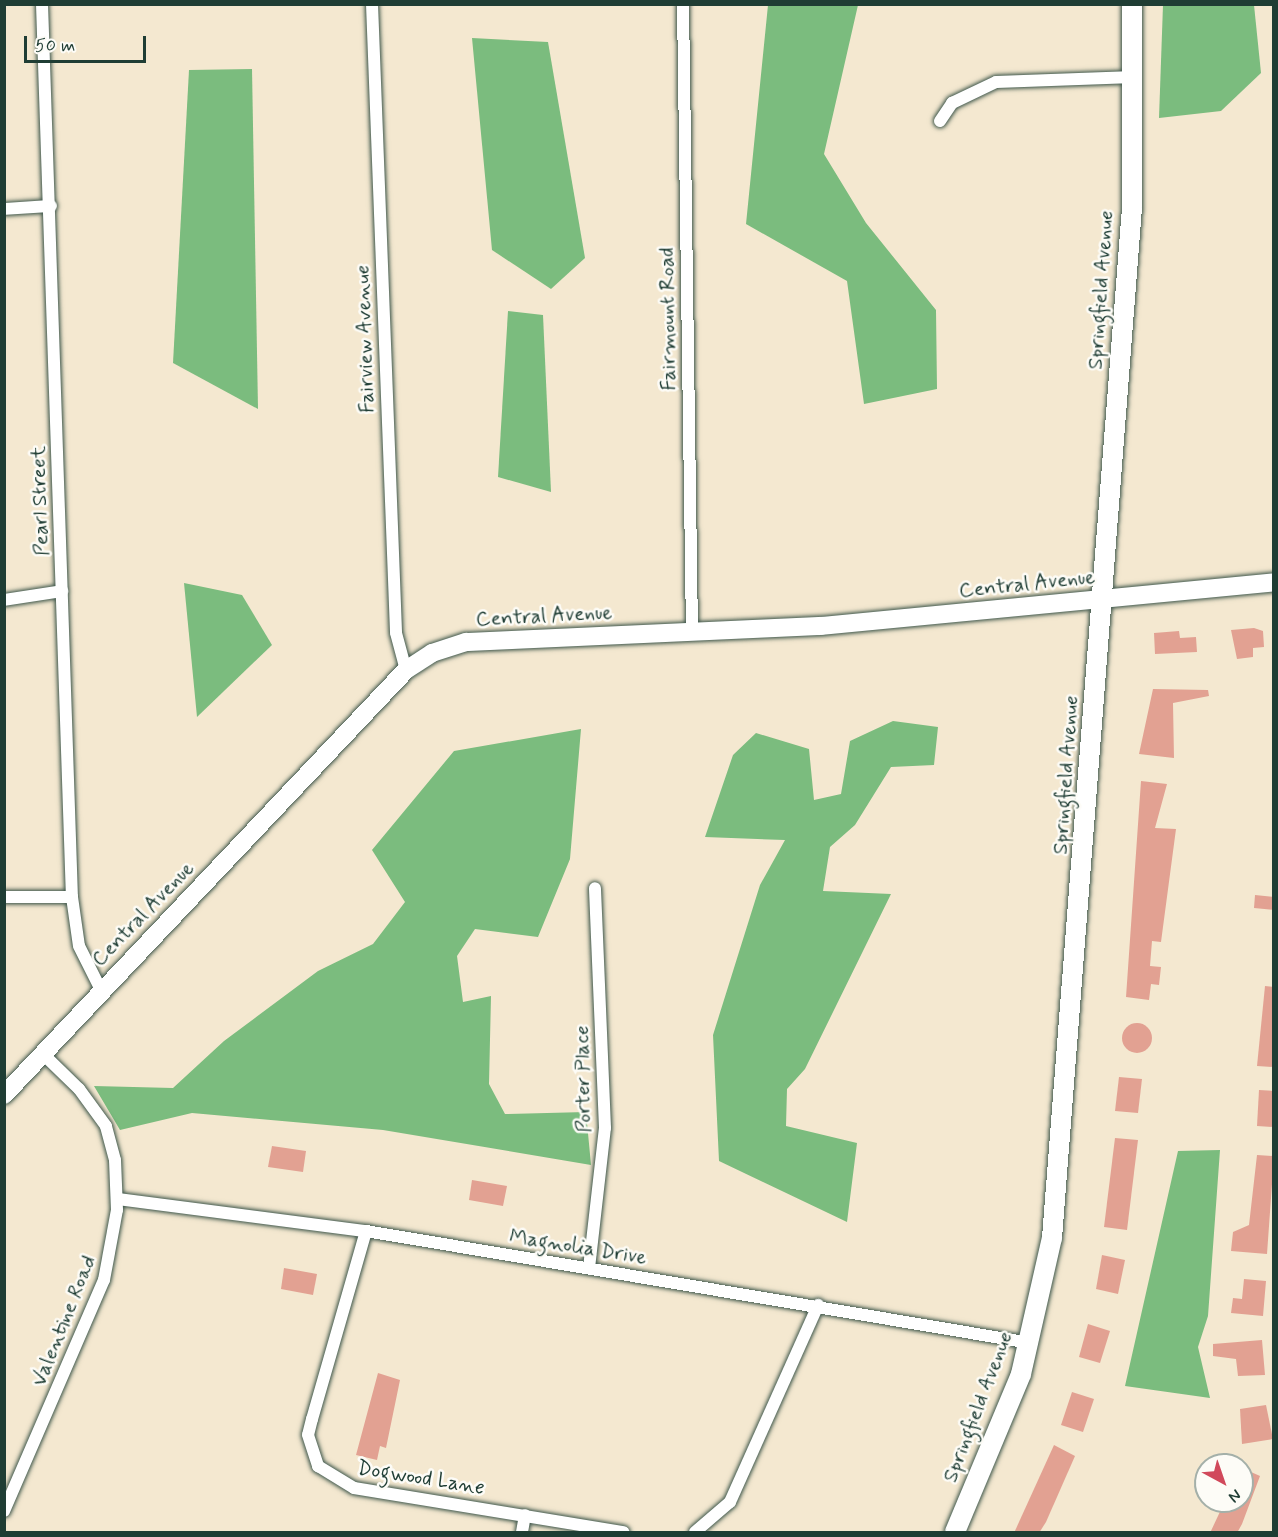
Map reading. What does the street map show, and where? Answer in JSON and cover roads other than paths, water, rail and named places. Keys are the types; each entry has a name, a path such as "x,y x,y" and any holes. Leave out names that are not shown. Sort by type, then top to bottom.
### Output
{"main road":[{"name":"Springfield Avenue","path":"955,1533 1030,1344 1052,1238 1132,207 1134,77 1132,4"}],"street":[{"name":"Pearl Street","path":"42,4 51,206 72,897 79,946 101,990"},
{"name":"Fairview Avenue","path":"372,4 396,633 406,670"},
{"name":"Fairmount Road","path":"683,4 692,633"},
{"path":"940,121 952,103 996,82 1134,77"},
{"path":"4,209 51,206"},
{"name":"Central Avenue","path":"4,1095 406,670 432,653 466,642 821,626 1274,582"},
{"path":"4,600 62,591"},
{"name":"Porter Place","path":"589,1268 605,1128 595,888"},
{"path":"4,897 72,897"},
{"name":"Valentine Road","path":"4,1511 104,1280 118,1199 106,1126 79,1089 43,1054"},
{"name":"Magnolia Drive","path":"118,1199 366,1232 818,1305 1030,1344"},
{"name":"Dogwood Lane","path":"366,1232 312,1419 310,1444 318,1466 354,1488 623,1533"},
{"path":"695,1533 730,1502 818,1305"},
{"path":"522,1533 525,1515"}]}
